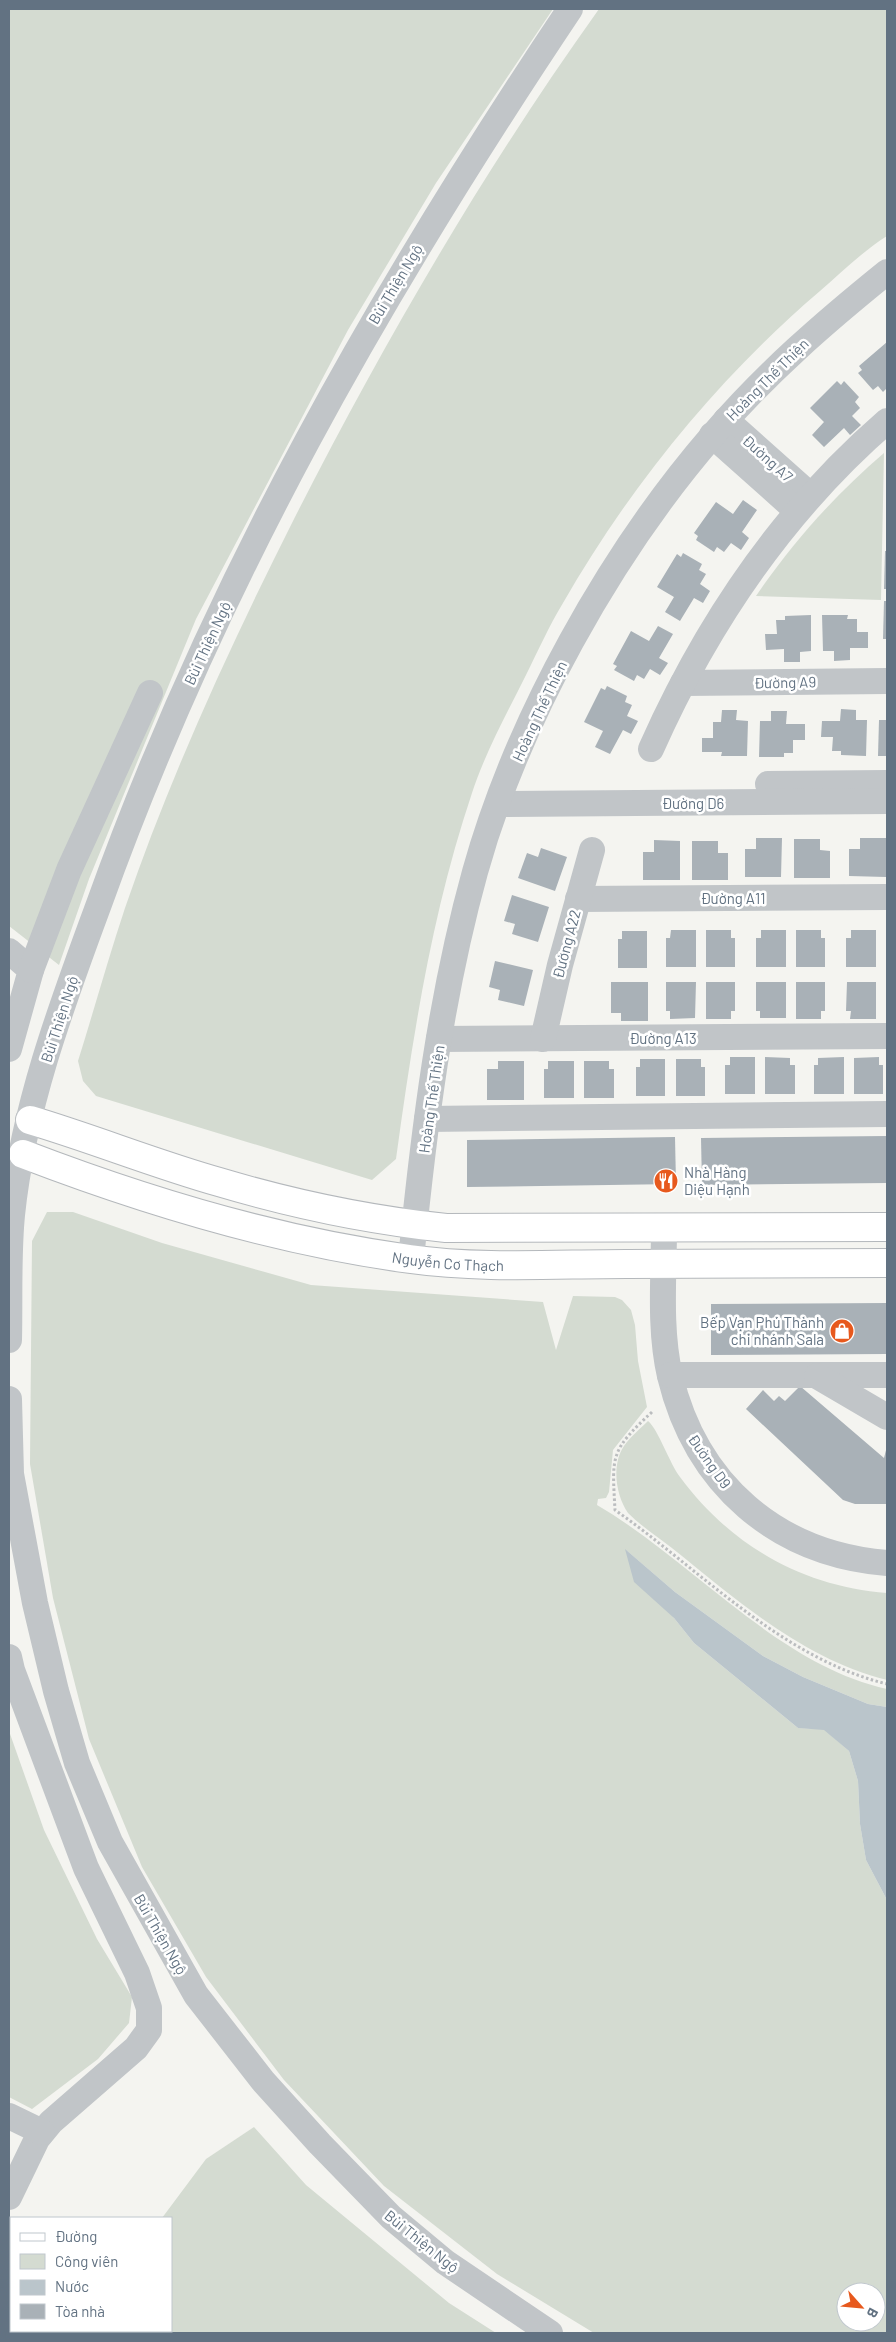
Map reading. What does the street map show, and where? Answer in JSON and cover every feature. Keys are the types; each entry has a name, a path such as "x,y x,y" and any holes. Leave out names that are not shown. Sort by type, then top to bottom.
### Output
{"main road":[{"path":"22,1132 278,1199 414,1225 446,1228 887,1227"},
{"name":"Nguyễn Cơ Thạch","path":"22,1132 203,1215 307,1242 410,1259 506,1265 887,1263"}],"street":[{"name":"Bùi Thiện Ngộ","path":"9,1340 12,1214 22,1132 87,935 135,808 204,646 299,453 388,294 500,113 570,9"},
{"name":"Hoàng Thế Thiện","path":"410,1259 439,1039 462,923 488,832 543,697 567,649 600,593 662,499 719,428 796,348 887,272"},
{"path":"651,749 682,683 739,588 803,503 887,421"},
{"name":"Đường A7","path":"719,428 803,503"},
{"name":"Đường A9","path":"682,683 887,681"},
{"path":"9,1049 30,970 69,870 150,693"},
{"name":"Đường D6","path":"502,795 887,783"},
{"name":"Đường D6","path":"502,795 887,801"},
{"name":"Đường A22","path":"543,1039 592,850"},
{"name":"Đường A11","path":"578,899 887,897"},
{"path":"9,951 30,970"},
{"name":"Đường A13","path":"439,1039 887,1036"},
{"path":"427,1119 887,1114"},
{"name":"Đường D9","path":"664,1228 664,1316 670,1375 681,1413 698,1450 734,1496 759,1518 785,1534 813,1547 864,1561 887,1563"},
{"path":"670,1375 887,1375"},
{"path":"817,1376 887,1416"},
{"name":"Bùi Thiện Ngộ","path":"9,1399 11,1474 35,1603 77,1763 110,1842 181,1970 196,1995 264,2081 320,2144 391,2217 459,2272 550,2333"},
{"path":"9,1657 12,1670 86,1868 137,1973 149,2008 149,2030 136,2048 42,2132 9,2197"},
{"path":"9,2116 42,2132"}],"path":[{"path":"652,1412 628,1435 615,1456 613,1476 615,1510 771,1630 841,1668 887,1684"}],"green space":[{"path":"9,9 553,9 436,183 348,330 196,619 89,879 59,965 9,926"},
{"path":"599,9 887,9 887,236 853,262 782,325 746,360 678,436 617,517 553,621 483,763 458,838 425,974 409,1066 396,1159 372,1180 96,1096 83,1081 78,1061 125,908 143,858 182,759 225,661 295,517 400,321 516,131"},
{"path":"884,453 881,600 756,596 815,520"},
{"path":"47,1212 73,1212 162,1243 311,1285 543,1302 556,1350 573,1296 615,1297 622,1300 631,1310 635,1325 638,1361 647,1407 613,1450 609,1492 606,1498 598,1499 597,1505 667,1554 736,1609 808,1658 847,1676 887,1689 887,1707 868,1704 803,1677 763,1656 675,1592 626,1550 694,1643 798,1728 824,1729 849,1751 858,1781 860,1824 866,1860 887,1900 887,2333 594,2333 497,2274 384,2186 284,2080 206,1977 142,1867 89,1739 53,1598 30,1464 32,1241"},
{"path":"648,1421 656,1431 680,1477 722,1523 745,1542 798,1572 826,1582 856,1589 887,1593 887,1680 831,1660 778,1630 729,1594 628,1513 620,1498 618,1489 617,1462 626,1443"},
{"path":"9,1731 44,1830 97,1939 132,1997 129,2023 98,2059 32,2109 9,2097"},
{"path":"254,2127 306,2185 449,2303 496,2333 55,2333 172,2332 172,2217 163,2217 206,2159"}],"water":[{"path":"625,1549 675,1592 763,1656 803,1677 868,1704 887,1707 887,1900 866,1860 860,1824 858,1781 849,1751 824,1730 798,1728 694,1643 674,1618 634,1582"}],"building":[{"path":"887,342 887,388 883,392 878,386 873,390 858,373 862,370 859,366"},
{"path":"837,381 841,385 844,381 859,397 855,402 860,408 852,416 861,425 850,435 844,428 824,447 812,435 824,422 810,408"},
{"path":"743,500 757,510 742,532 749,538 741,550 731,543 724,552 717,547 714,552 696,540 698,536 694,533 716,502 733,514"},
{"path":"885,551 887,551 887,589 884,589"},
{"path":"683,553 702,564 699,570 706,574 700,584 710,591 703,603 694,598 680,621 665,612 674,597 657,587 677,554 681,557"},
{"path":"884,601 887,601 887,639 883,639"},
{"path":"811,615 811,651 800,652 800,662 784,662 784,649 766,650 765,634 777,634 776,620 785,620 785,616"},
{"path":"822,615 848,615 847,619 857,619 857,632 868,632 868,648 850,648 850,660 834,661 834,651 823,651"},
{"path":"658,626 673,634 659,658 668,663 660,675 650,669 644,679 637,675 634,681 614,670 617,666 613,664 631,631 649,641"},
{"path":"607,686 627,696 625,702 632,705 627,716 638,721 631,734 623,730 610,754 595,747 603,731 584,722 601,688 605,690"},
{"path":"841,709 856,710 856,720 867,720 866,756 841,755 841,751 832,751 833,737 821,737 822,721 840,721"},
{"path":"722,710 737,710 736,720 748,721 747,756 721,756 722,752 702,752 702,738 713,738 713,722 721,722"},
{"path":"771,711 787,711 786,724 805,724 805,740 793,740 793,753 784,753 784,757 759,757 760,721 771,721"},
{"path":"879,720 887,720 887,756 878,756"},
{"path":"756,838 782,838 781,877 745,877 745,849 756,849"},
{"path":"860,838 886,838 886,877 849,876 849,849 860,849"},
{"path":"794,839 820,839 820,850 830,851 830,878 794,878"},
{"path":"654,840 680,841 680,880 643,880 643,852 654,852"},
{"path":"692,841 718,841 718,853 728,853 728,880 692,880"},
{"path":"541,848 567,857 555,891 518,878 527,853 538,857"},
{"path":"512,895 549,907 538,942 512,934 515,924 504,921"},
{"path":"671,930 696,930 696,967 666,967 666,938 670,938"},
{"path":"706,930 731,930 731,938 735,938 735,967 706,967"},
{"path":"761,930 786,930 786,967 756,967 756,938 761,938"},
{"path":"796,930 821,930 821,938 825,938 825,967 796,967"},
{"path":"851,930 876,930 876,967 846,967 846,938 851,938"},
{"path":"622,931 647,931 647,968 618,968 618,939 622,939"},
{"path":"495,961 533,970 524,1006 498,1000 500,990 489,987"},
{"path":"611,982 648,982 648,1021 621,1021 621,1013 611,1013"},
{"path":"666,982 696,982 695,1018 670,1019 670,1011 666,1011"},
{"path":"706,982 735,982 735,1011 731,1011 731,1019 706,1019"},
{"path":"756,982 786,982 786,1018 760,1018 760,1011 756,1011"},
{"path":"796,982 825,982 825,1011 821,1011 821,1019 796,1019"},
{"path":"847,982 876,982 876,1019 850,1019 851,1011 846,1011"},
{"path":"730,1057 755,1057 755,1094 725,1094 725,1065 730,1065"},
{"path":"765,1057 790,1058 790,1065 795,1065 795,1094 765,1094"},
{"path":"844,1057 844,1094 814,1094 814,1065 818,1065 818,1058"},
{"path":"879,1057 879,1065 883,1065 883,1094 854,1094 854,1058"},
{"path":"640,1059 665,1059 665,1096 636,1096 636,1067 640,1067"},
{"path":"676,1059 701,1059 701,1067 705,1067 705,1096 676,1096"},
{"path":"498,1061 524,1061 524,1100 487,1100 487,1069 498,1069"},
{"path":"548,1061 574,1061 574,1098 544,1098 544,1069 548,1069"},
{"path":"584,1061 609,1061 609,1069 614,1069 614,1098 584,1098"},
{"path":"887,1136 887,1183 702,1185 701,1138"},
{"path":"675,1137 676,1184 467,1187 467,1140"},
{"path":"887,1303 887,1354 711,1355 711,1304"},
{"path":"800,1386 884,1458 887,1446 887,1504 855,1504 843,1500 746,1409 763,1390 774,1401 779,1396 785,1401"}],"place":[{"name":"Nhà Hàng Diệu Hạnh","path":"666,1181"},
{"name":"Bếp Vạn Phú Thành chi nhánh Sala","path":"842,1331"}]}
